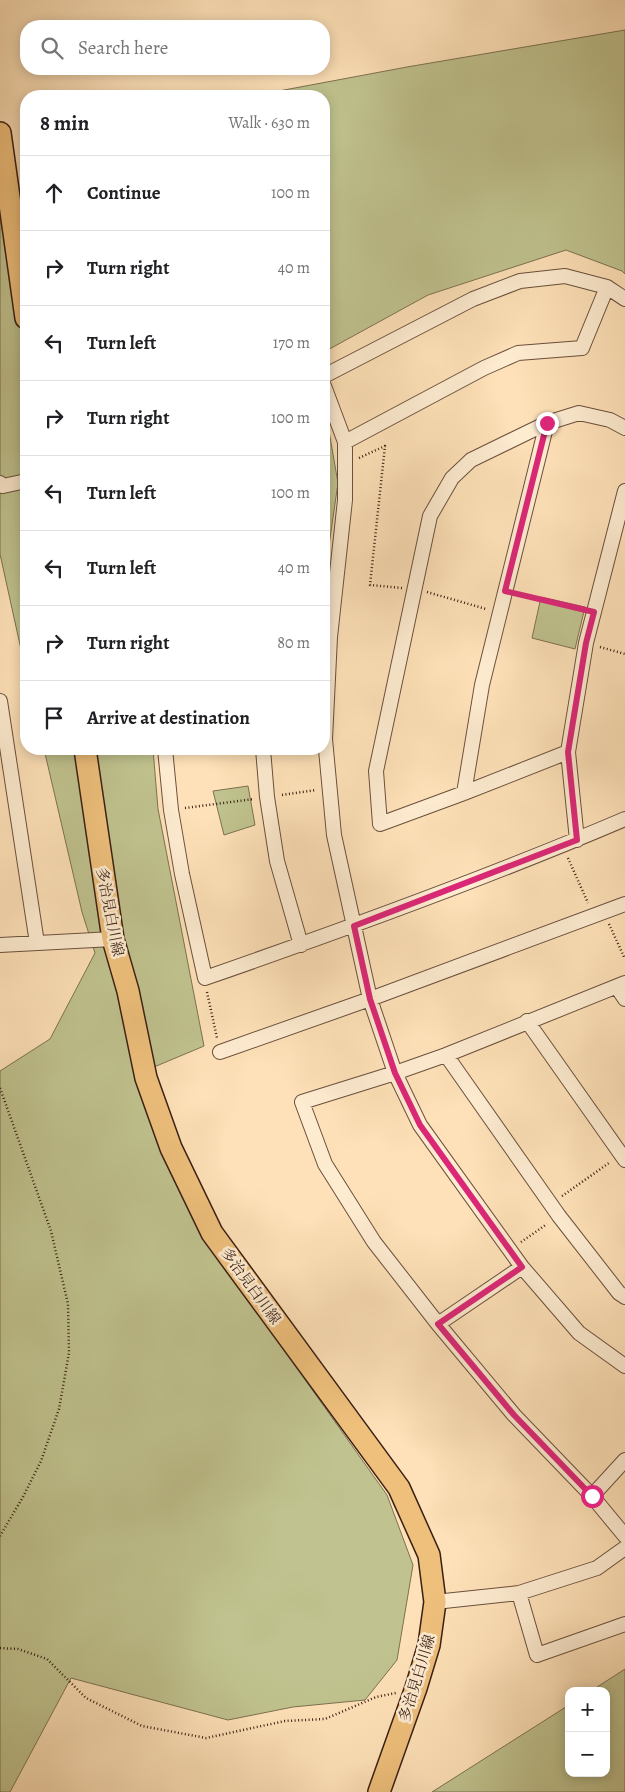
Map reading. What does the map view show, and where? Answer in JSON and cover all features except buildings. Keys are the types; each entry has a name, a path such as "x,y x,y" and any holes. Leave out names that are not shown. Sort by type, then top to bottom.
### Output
{"main road":[{"path":"0,133 20,275"},
{"name":"多治見白川線","path":"86,755 113,939 128,991 146,1078 175,1157 212,1233 399,1488 429,1555 435,1602 429,1645 416,1688 379,1792"}],"street":[{"path":"330,373 473,299 520,282 565,276 607,287 625,299"},
{"path":"345,442 484,368 518,353 582,348 607,287"},
{"path":"330,402 345,442 345,500 330,614"},
{"path":"568,752 380,824 376,771 430,516 452,478 471,460 547,423 578,413 610,420 625,428"},
{"path":"464,793 482,685 547,423"},
{"path":"0,483 3,486 20,482"},
{"path":"577,840 568,752 586,643 625,491"},
{"path":"0,707 37,943"},
{"path":"166,755 171,810 182,874 205,978 354,926 577,840 625,819"},
{"path":"263,755 277,861 301,945"},
{"path":"327,755 334,835 370,999 395,1073 420,1125 522,1267 579,1333 625,1366"},
{"path":"220,1052 370,999 625,904"},
{"path":"0,945 113,939"},
{"path":"625,999 621,985 446,1055 302,1102 325,1164 374,1242 438,1324 514,1415 592,1496 625,1536"},
{"path":"527,1021 623,1158"},
{"path":"446,1055 559,1216 619,1293 625,1297"},
{"path":"438,1324 522,1267"},
{"path":"592,1496 625,1460"},
{"path":"435,1602 519,1593 597,1568 625,1548"},
{"path":"519,1593 538,1655 625,1624"}],"path":[{"path":"345,464 385,446 370,585 415,589 500,612"},
{"path":"505,591 594,612"},
{"path":"586,643 625,654"},
{"path":"171,810 330,788"},
{"path":"563,845 625,959"},
{"path":"205,978 220,1052"},
{"path":"0,1088 51,1232 68,1304 69,1353 59,1409 41,1461 0,1536"},
{"path":"551,1204 623,1158"},
{"path":"509,1250 559,1216"},
{"path":"0,1648 18,1649 46,1658 86,1698 142,1726 206,1738 285,1721 325,1719 376,1697 416,1688"}],"green space":[{"path":"625,30 625,274 622,271 566,250 428,295 330,349 330,90 284,90"},
{"path":"0,218 4,238 20,236 20,645 0,554"},
{"path":"330,437 338,483 330,538"},
{"path":"541,597 585,607 575,649 532,638"},
{"path":"45,755 154,755 158,809 204,1046 135,1075 205,1239 387,1495 413,1565 397,1660 365,1700 293,1707 228,1720 71,1678 10,1792 0,1792 0,1071 50,1039 95,953 82,912"},
{"path":"248,786 255,825 224,835 213,791"},
{"path":"625,1669 625,1792 432,1792 565,1708 565,1777 610,1777 610,1687 597,1687"}],"route":[{"path":"547,423 505,591 594,612 586,643 568,752 577,840 354,926 370,999 395,1073 420,1125 522,1267 438,1324 514,1415 592,1496"}]}
